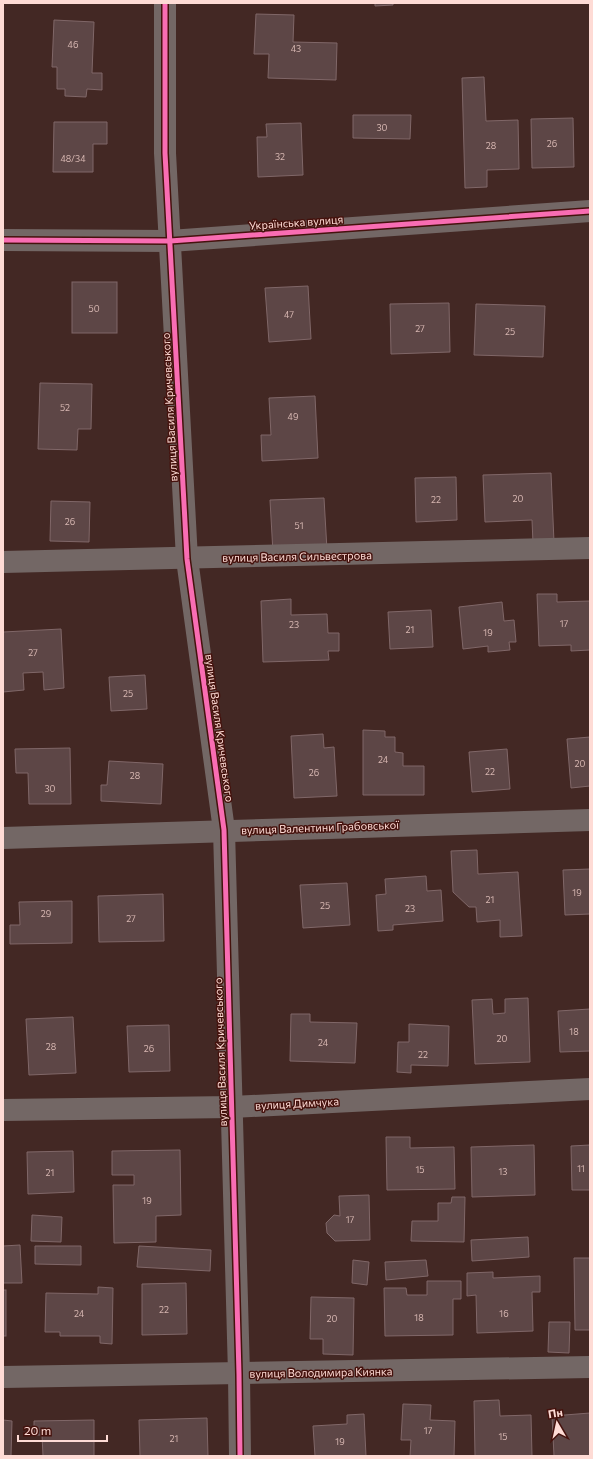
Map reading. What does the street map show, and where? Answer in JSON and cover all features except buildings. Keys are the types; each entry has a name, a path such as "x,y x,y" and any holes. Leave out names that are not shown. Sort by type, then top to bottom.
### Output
{"street":[{"name":"вулиця Василя Кричевського","path":"165,3 165,153 187,559 224,830 240,1456"},
{"name":"Українська вулиця","path":"3,240 170,241 590,211"},
{"name":"вулиця Василя Сильвестрова","path":"3,562 187,559 590,548"},
{"name":"вулиця Валентини Грабовської","path":"3,838 224,830 590,820"},
{"name":"вулиця Димчука","path":"3,1110 232,1106 590,1089"},
{"name":"вулиця Володимира Киянка","path":"3,1377 590,1367"}],"cycle path":[{"path":"165,3 165,153 187,559 224,830 240,1456"},
{"path":"3,240 170,241 590,211"}]}
